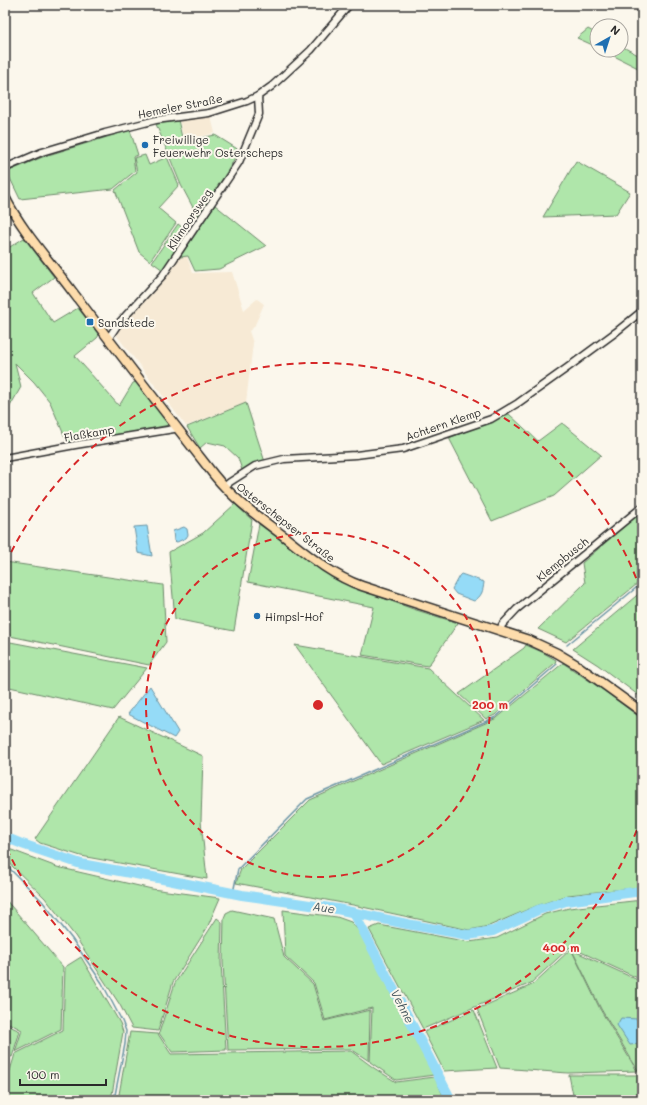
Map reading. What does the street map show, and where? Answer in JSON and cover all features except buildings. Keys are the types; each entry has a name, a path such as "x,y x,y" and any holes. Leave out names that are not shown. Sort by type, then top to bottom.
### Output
{"main road":[{"name":"Osterschepser Straße","path":"5,197 13,213 26,231 214,475 224,487 262,520 319,563 345,580 529,640 577,665 642,712"}],"street":[{"path":"340,5 347,8"},
{"name":"Hemeler Straße","path":"5,168 42,152 105,133 156,120 209,113 258,96 272,86 311,50 347,8"},
{"name":"Klümoorsweg","path":"108,338 118,324 163,275 238,162 259,114 258,96"},
{"name":"Achtern Klemp","path":"224,487 255,466 284,459 356,455 403,449 491,419 518,403 616,332 642,311"},
{"name":"Flaßkamp","path":"5,458 177,428"},
{"name":"Klempbusch","path":"500,631 502,625 517,609 642,507"}],"shaded area":[{"path":"211,117 215,133 184,141 179,119"},
{"path":"180,257 187,257 193,273 232,272 244,310 257,299 264,304 254,327 249,331 253,343 246,403 186,426 114,332 150,293"}],"green space":[{"path":"588,29 589,30 589,43 577,38"},
{"path":"629,50 642,57 642,70 618,58 629,58"},
{"path":"178,120 183,142 215,135 239,150 198,217 181,185 156,124"},
{"path":"130,130 138,155 133,157 135,171 113,189 20,199 7,172 45,156"},
{"path":"145,155 149,165 167,157 179,185 158,208 176,223 150,261 139,252 115,190 137,172 134,158"},
{"path":"576,161 630,192 616,214 543,217"},
{"path":"215,205 266,246 219,269 195,271 188,256 180,257"},
{"path":"178,224 188,232 163,270 152,262"},
{"path":"24,238 54,277 33,293 53,323 78,308 99,335 75,356 119,406 133,383 136,382 169,425 103,438 67,442 50,402 34,382 15,363 21,387 9,408 5,410 5,250"},
{"path":"246,403 265,462 254,464 242,470 238,458 225,446 207,442 200,448 187,427"},
{"path":"509,414 538,441 562,423 601,455 554,496 492,521 449,438"},
{"path":"235,504 252,520 234,631 175,619 169,552 203,533"},
{"path":"642,511 642,580 566,642 538,629 585,583 582,563"},
{"path":"259,524 317,567 353,587 413,609 458,623 428,666 362,655 374,607 248,582"},
{"path":"5,562 163,585 166,642 149,665 5,635"},
{"path":"642,591 642,698 598,665 573,649"},
{"path":"5,641 147,668 113,710 5,686"},
{"path":"295,645 428,668 484,720 381,764"},
{"path":"526,645 556,660 555,663 495,715 486,719 459,694 524,648"},
{"path":"563,663 642,719 642,887 568,895 536,906 489,926 469,930 353,905 236,883 241,869 310,800 497,718"},
{"path":"119,717 203,756 201,821 207,879 81,856 40,843 35,839"},
{"path":"9,849 57,867 152,889 220,898 207,928 173,982 158,1031 132,1028 120,1005 75,936 45,898 13,867 8,860"},
{"path":"5,899 63,967 61,1029 15,1052 22,1030 5,1021"},
{"path":"642,900 642,980 570,947 531,983 423,1029 369,929 379,925 469,942 497,938 545,914 569,908"},
{"path":"232,910 274,919 284,957 313,984 324,1021 370,1010 369,1061 351,1049 228,1050 223,962 224,918 226,913"},
{"path":"283,910 337,917 351,922 361,933 434,1075 396,1080 370,1062 372,1008 325,1020 314,983 285,956"},
{"path":"217,918 222,922 221,962 226,1050 172,1052 159,1033 175,983"},
{"path":"571,949 600,1009 637,1071 568,1073 500,1068 477,1009 532,985"},
{"path":"572,950 642,982 642,1072 639,1072 601,1009"},
{"path":"81,957 120,1023 123,1032 111,1100 5,1100 5,1087 15,1054 63,1030 65,967"},
{"path":"474,1010 497,1068 444,1071 424,1032"},
{"path":"5,1024 20,1031 12,1057 5,1055"},
{"path":"130,1032 158,1034 171,1054 351,1051 396,1082 435,1077 445,1100 118,1100"},
{"path":"569,1075 642,1075 642,1100 574,1100"}],"water":[{"path":"147,526 152,556 138,553 134,527"},
{"path":"184,527 187,529 188,535 186,538 177,542 174,541 173,531"},
{"path":"461,574 484,582 482,593 474,601 456,594 452,589"},
{"path":"150,686 178,732 174,738 128,714"},
{"path":"621,1018 637,1019 642,1027 642,1041 638,1044 630,1045 617,1025"}],"waterway":[{"path":"567,645 642,583"},
{"path":"233,893 238,869 307,799 496,717 557,664"},
{"name":"Aue","path":"5,837 81,864 242,895 337,909 468,935 493,931 538,910 566,901 642,891"},
{"path":"7,847 9,839"},
{"path":"5,862 42,901 72,939 102,983 122,1021 126,1031 125,1044 114,1100"},
{"name":"Vehne","path":"354,913 451,1100"}],"place":[{"name":"Freiwillige Feuerwehr Osterscheps","path":"145,145"},
{"name":"Sandstede","path":"90,322"},
{"name":"Himpsl-Hof","path":"257,616"}]}
